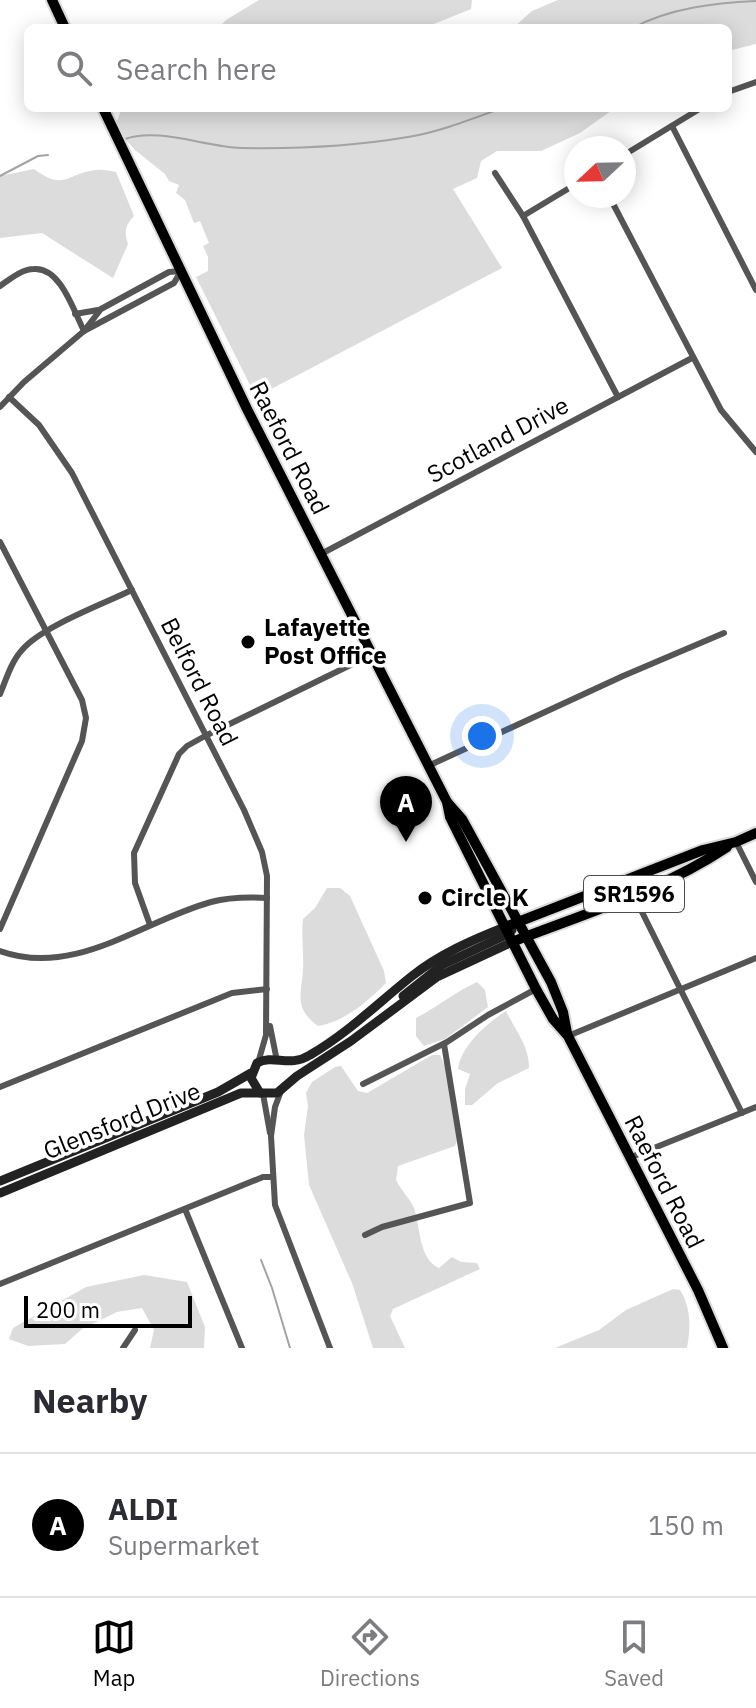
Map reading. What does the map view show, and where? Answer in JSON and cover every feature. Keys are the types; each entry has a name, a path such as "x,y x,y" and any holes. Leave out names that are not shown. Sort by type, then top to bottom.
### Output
{"main road":[{"path":"52,0 63,24"},
{"name":"Raeford Road","path":"105,112 371,655 447,802 462,819 527,936 563,1012 568,1036 698,1290 723,1348"},
{"name":"Raeford Road","path":"447,802 450,817 508,935 553,1019 568,1036"},
{"name":"SR1596","path":"508,935 527,936 633,894 707,861 756,833"},
{"name":"SR1596","path":"519,922 703,850 736,842"},
{"path":"508,935 455,949 427,965 351,1028 307,1057 297,1061 268,1059 257,1063 251,1073 252,1084 261,1093 271,1095 351,1041 442,965 508,935 519,922"},
{"path":"278,1062 286,1072 283,1087"},
{"name":"Glensford Drive","path":"0,1181 218,1092 251,1073"},
{"name":"Glensford Drive","path":"0,1193 234,1095 261,1093"}],"street":[{"path":"732,91 756,84"},
{"path":"636,148 695,112"},
{"path":"672,126 756,290"},
{"path":"495,173 523,216 618,397"},
{"path":"523,216 564,191"},
{"path":"615,208 692,358 730,423 756,452"},
{"path":"0,286 25,271 43,270 59,282 84,331"},
{"path":"75,314 101,309 169,272 181,271"},
{"path":"84,331 174,283 181,271"},
{"path":"0,407 84,331 101,309"},
{"name":"Scotland Drive","path":"321,554 692,358"},
{"name":"Belford Road","path":"9,397 39,425 62,456 262,852 267,876 267,1015 265,1045 257,1063"},
{"path":"0,542 82,700 86,718 84,734 0,929"},
{"path":"0,694 20,652 48,631 132,590"},
{"path":"428,766 724,633"},
{"path":"150,925 135,883 134,853 177,757 184,748 371,655"},
{"path":"736,842 756,882"},
{"path":"633,894 742,1113"},
{"path":"0,951 30,958 68,957 214,901 267,898"},
{"path":"568,1036 756,958"},
{"path":"0,1087 232,993 267,989"},
{"path":"363,1084 444,1044 536,989"},
{"name":"Belford Road","path":"267,1015 278,1062"},
{"path":"365,1235 382,1227 470,1203 444,1044"},
{"path":"283,1087 275,1107 271,1136 277,1213 330,1348"},
{"path":"261,1093 271,1136"},
{"path":"629,1158 756,1107"},
{"path":"0,1284 263,1177 272,1177"},
{"path":"185,1209 242,1348"},
{"path":"123,1348 135,1330"}],"shaded area":[{"path":"259,0 472,0 471,9 434,24 222,24"},
{"path":"558,0 756,0 756,44 732,50 732,24 517,24 532,11"},
{"path":"120,112 609,112 580,133 564,136 564,140 541,151 497,151 481,161 477,178 453,189 502,268 256,397 196,277 208,271 208,257 203,246 209,243 200,221 194,223 185,200 176,193 179,185 169,181 125,139 117,121"},
{"path":"34,169 44,176 60,180 96,170 116,172 134,216 127,226 128,244 113,278 42,233 0,238 0,176"},
{"path":"327,888 340,888 350,896 384,971 386,983 346,1016 318,1026 305,1013 301,1001 302,925 303,919 315,908"},
{"path":"477,982 485,990 488,1007 445,1039 424,1046 416,1036 416,1018"},
{"path":"506,1011 524,1045 529,1068 498,1083 472,1105 465,1105 465,1089 470,1074 458,1069 460,1060 476,1036"},
{"path":"432,1055 440,1055 446,1068 457,1140 455,1146 398,1166 396,1180 414,1208 421,1242 432,1264 439,1268 452,1257 461,1262 477,1263 480,1269 393,1309 390,1316 405,1348 373,1348 352,1283 309,1185 304,1135 308,1106 306,1093 312,1082 341,1066 358,1091 367,1093"},
{"path":"144,1275 187,1282 205,1327 204,1348 150,1348 154,1330 142,1308 117,1312 82,1329 65,1344 28,1346 9,1339 13,1328 86,1287"},
{"path":"673,1289 680,1290 688,1311 687,1348 555,1348 599,1330 626,1310"}],"waterway":[{"path":"641,24 677,11 756,1"},
{"path":"125,139 167,136 241,148 346,145 420,135 491,112"},
{"path":"0,176 38,156 48,155"},
{"path":"261,1260 290,1348"}],"place":[{"name":"Lafayette Post Office","path":"248,642"},
{"name":"ALDI","path":"406,842"},
{"name":"Circle K","path":"425,898"}]}
